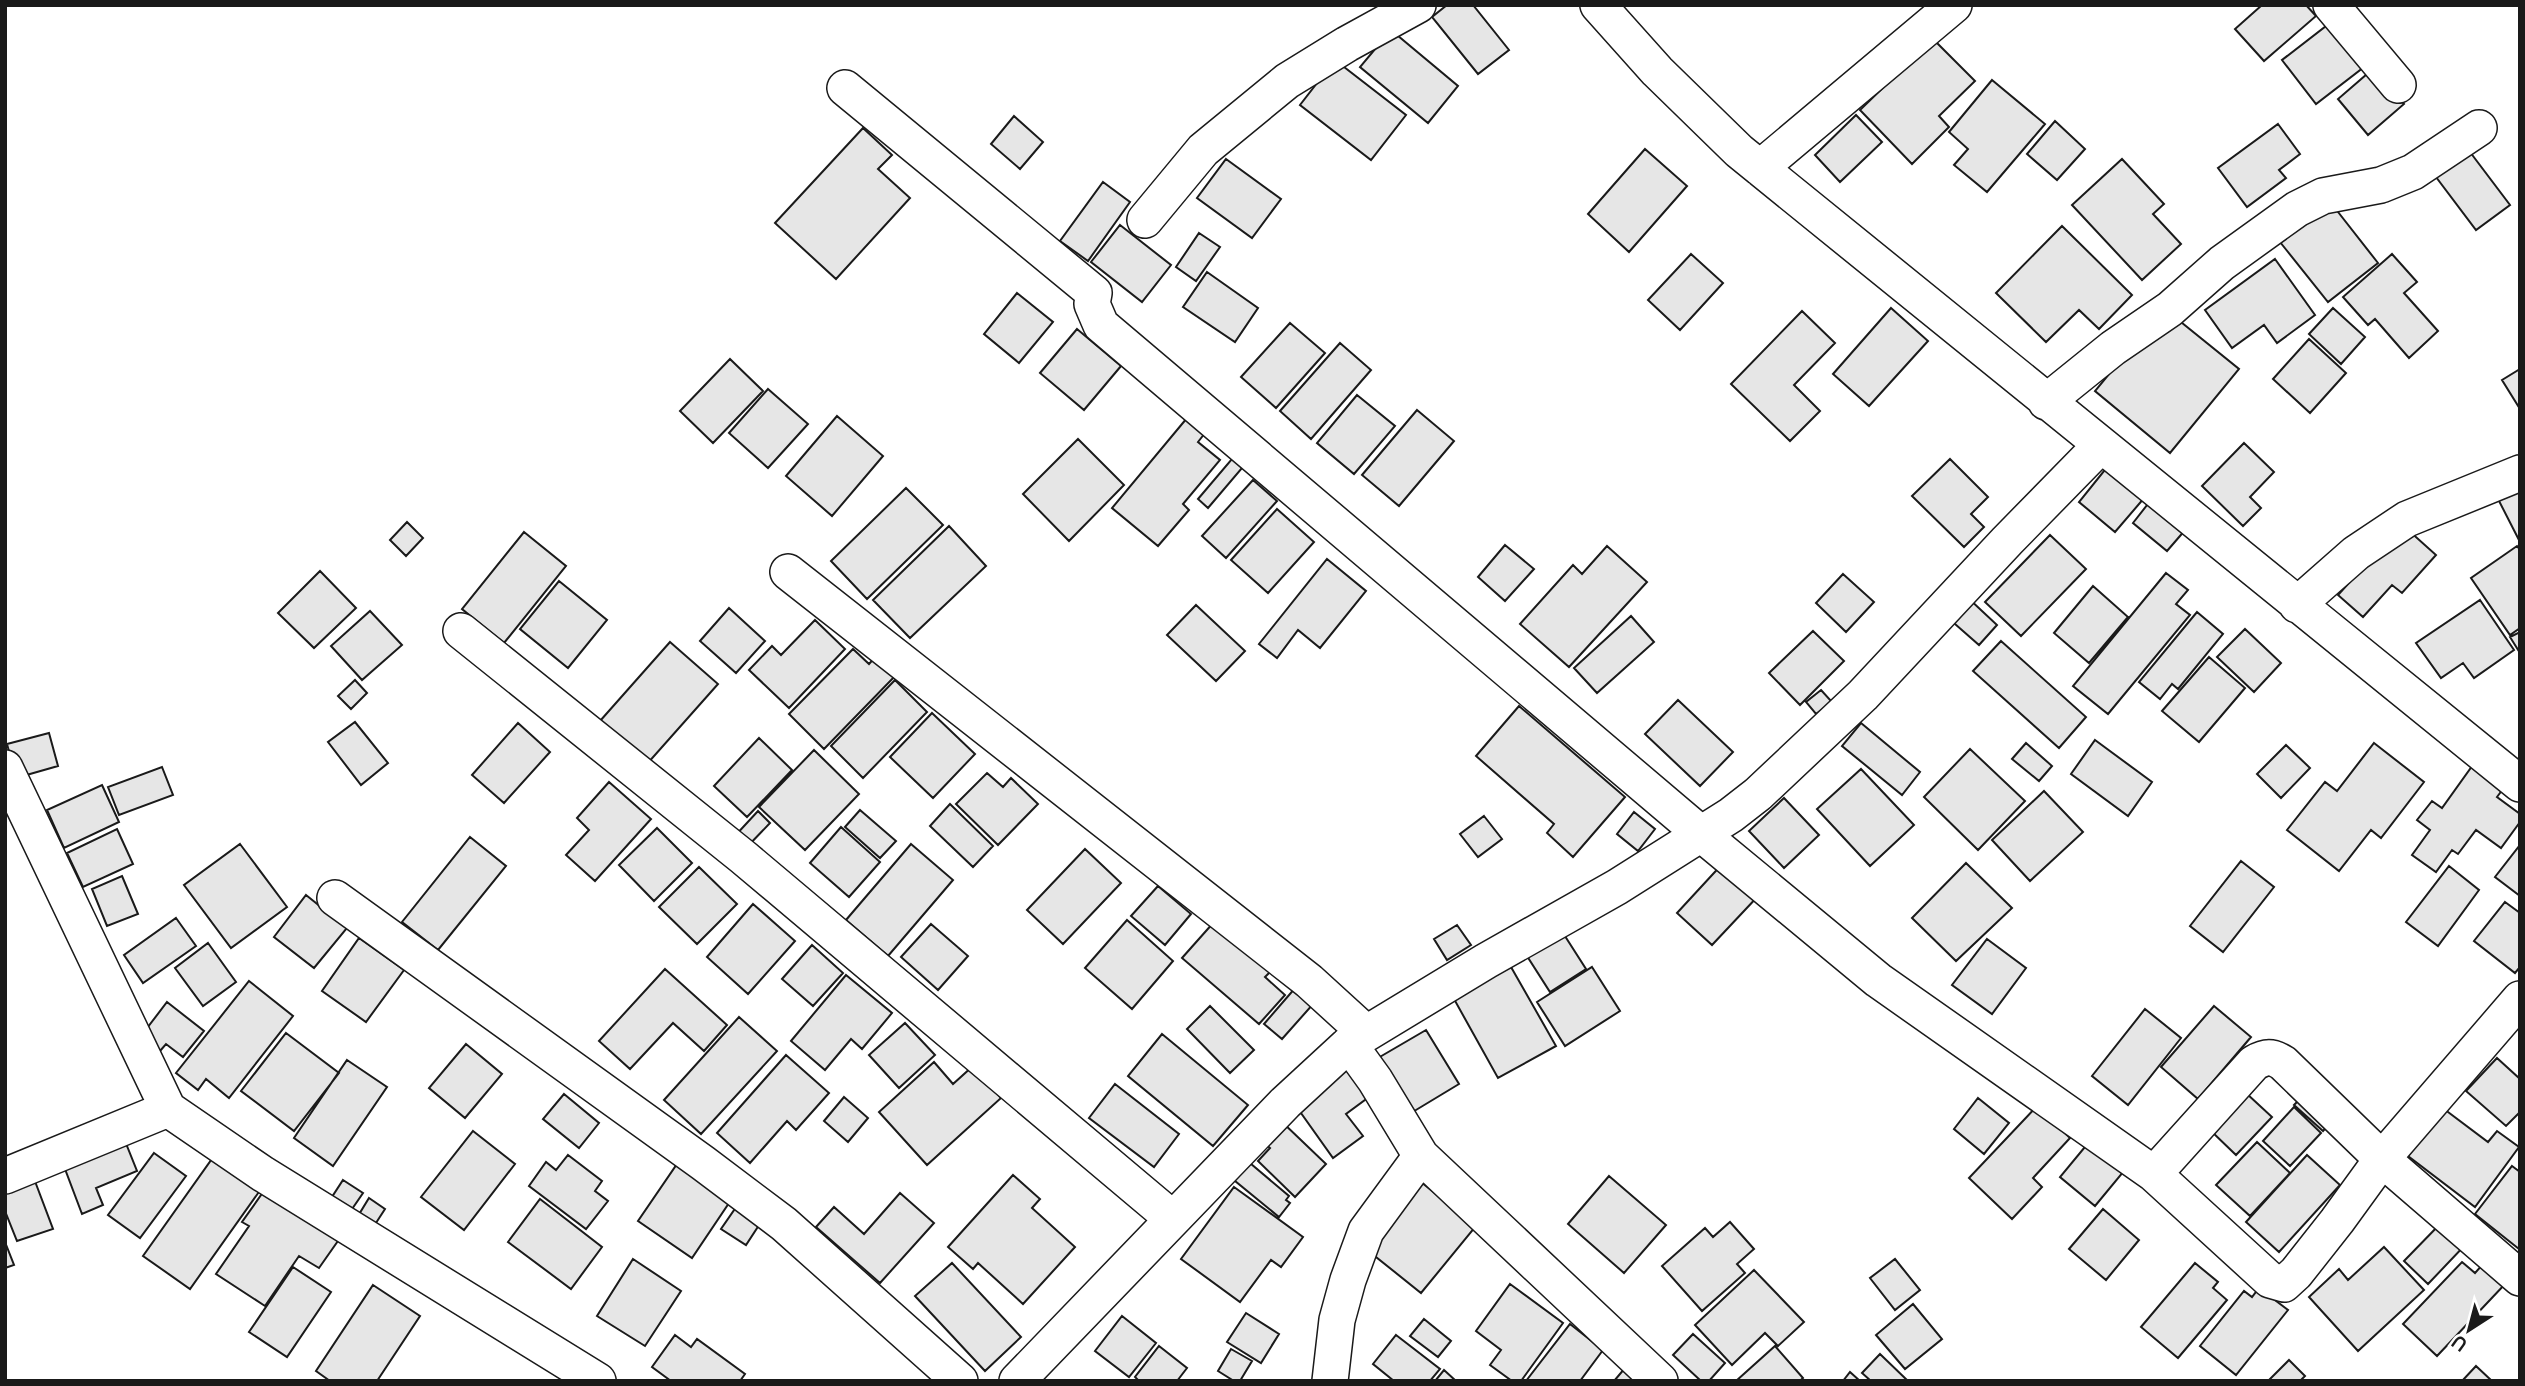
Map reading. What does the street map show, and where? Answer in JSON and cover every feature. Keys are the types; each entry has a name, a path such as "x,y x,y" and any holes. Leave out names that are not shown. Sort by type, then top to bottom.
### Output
{"street":[{"path":"1145,220 1203,150 1287,80 1418,5"},
{"path":"1598,5 1696,111 1760,168 2520,785"},
{"path":"1760,168 1954,5"},
{"path":"2331,5 2398,85"},
{"path":"845,88 1094,293 1092,304 1101,325 1700,833 1878,981 2154,1174 2270,1280 2284,1283 2296,1273 2382,1159 2520,999"},
{"path":"2046,402 2113,348 2170,309 2222,263 2297,209 2323,197 2381,185 2413,172 2479,128"},
{"path":"1017,1381 1312,1075 1358,1038 1508,948 1617,887 1740,808 1797,759 1863,695 2100,446"},
{"path":"2297,605 2356,553 2407,519 2520,473"},
{"path":"788,572 1309,981 1358,1038 1375,1080 1421,1156 1660,1381"},
{"path":"461,632 743,858 1173,1219"},
{"path":"5,768 168,1109 263,1174 598,1381"},
{"path":"335,898 784,1224 961,1381"},
{"path":"2154,1174 2254,1063 2264,1057 2274,1058 2283,1063 2382,1159 2520,1278"},
{"path":"5,1176 168,1109"},
{"path":"1330,1381 1337,1320 1366,1231 1421,1156"}],"building":[{"path":"1447,5 1473,5 1509,50 1478,74 1432,17"},
{"path":"2262,5 2306,5 2316,16 2264,61 2235,29"},
{"path":"2330,23 2364,67 2316,104 2282,60"},
{"path":"1391,30 1458,86 1428,123 1360,67"},
{"path":"1933,39 1975,81 1939,116 1949,127 1912,164 1860,110"},
{"path":"1335,60 1406,115 1371,160 1300,105"},
{"path":"2374,68 2404,104 2368,135 2338,99"},
{"path":"1992,80 2045,124 1987,192 1954,165 1968,149 1949,132"},
{"path":"1856,115 1882,142 1840,182 1815,155"},
{"path":"1014,116 1043,142 1020,169 991,144"},
{"path":"2055,121 2085,149 2057,180 2027,154"},
{"path":"2278,124 2300,154 2279,170 2286,178 2247,207 2218,168"},
{"path":"863,128 892,155 878,169 910,198 836,279 775,223"},
{"path":"1645,149 1687,186 1629,252 1588,214"},
{"path":"2470,152 2510,205 2476,230 2436,177"},
{"path":"1226,159 1281,199 1252,238 1197,198"},
{"path":"2122,159 2164,204 2153,214 2181,244 2142,280 2072,205"},
{"path":"1103,182 1130,202 1088,261 1060,241"},
{"path":"2331,203 2378,263 2328,302 2280,242"},
{"path":"1120,225 1171,265 1142,302 1091,262"},
{"path":"2062,226 2132,295 2099,329 2079,310 2046,342 1996,293"},
{"path":"1199,233 1220,247 1196,281 1176,267"},
{"path":"1691,254 1723,283 1680,330 1648,300"},
{"path":"2392,254 2417,282 2404,293 2438,331 2409,358 2375,319 2368,325 2343,297"},
{"path":"2275,259 2315,315 2277,343 2264,325 2232,348 2205,310"},
{"path":"1207,272 1258,308 1235,342 1183,307"},
{"path":"1017,293 1053,322 1019,363 984,334"},
{"path":"1891,308 1928,341 1869,406 1833,374"},
{"path":"2333,308 2365,337 2341,364 2309,334"},
{"path":"1802,311 1835,343 1794,385 1820,411 1790,441 1731,384"},
{"path":"2171,314 2239,369 2170,453 2095,391 2138,339"},
{"path":"1290,323 1325,353 1276,408 1241,377"},
{"path":"1077,329 1121,366 1084,410 1040,373"},
{"path":"2309,339 2346,373 2310,413 2273,379"},
{"path":"1340,343 1371,370 1311,439 1280,411"},
{"path":"730,359 763,391 713,443 680,411"},
{"path":"2520,369 2520,409 2502,380"},
{"path":"768,389 808,424 768,468 729,433"},
{"path":"1357,395 1395,426 1354,474 1317,443"},
{"path":"1417,410 1454,441 1399,506 1362,475"},
{"path":"837,416 883,456 832,516 786,476"},
{"path":"1187,418 1205,433 1198,442 1220,460 1183,504 1189,510 1158,546 1112,508"},
{"path":"1078,439 1124,485 1069,541 1023,494"},
{"path":"2244,443 2274,472 2250,497 2261,508 2243,526 2202,486"},
{"path":"1237,453 1248,461 1208,508 1198,499"},
{"path":"1950,459 1988,497 1971,514 1984,527 1964,547 1912,496"},
{"path":"2108,466 2145,497 2115,532 2079,502"},
{"path":"1253,480 1277,501 1226,558 1202,536"},
{"path":"2520,486 2520,542 2497,497"},
{"path":"906,488 943,525 867,599 831,561"},
{"path":"2151,500 2186,529 2167,551 2133,523"},
{"path":"1277,509 1314,542 1268,593 1231,560"},
{"path":"407,522 423,538 406,556 390,540"},
{"path":"949,526 986,566 910,638 873,600"},
{"path":"2407,529 2436,555 2402,593 2392,585 2363,617 2338,595 2384,544"},
{"path":"524,532 566,566 504,643 462,609"},
{"path":"2050,535 2086,569 2021,636 1985,602"},
{"path":"1505,545 1534,569 1505,601 1478,577"},
{"path":"1607,546 1647,582 1569,667 1520,624 1573,565 1582,574"},
{"path":"2517,546 2520,550 2520,628 2510,635 2471,578"},
{"path":"1327,559 1366,591 1320,648 1298,630 1277,658 1259,644"},
{"path":"320,571 356,608 314,648 278,613"},
{"path":"2166,573 2188,590 2176,604 2190,615 2108,714 2073,686"},
{"path":"1843,574 1874,602 1846,632 1816,603"},
{"path":"559,581 607,620 568,668 520,629"},
{"path":"2093,586 2128,617 2089,663 2054,633"},
{"path":"1966,596 1997,625 1979,645 1947,617"},
{"path":"2480,600 2514,650 2474,678 2463,663 2441,678 2416,643"},
{"path":"1196,605 1245,651 1216,681 1167,635"},
{"path":"729,608 765,641 736,673 700,641"},
{"path":"370,611 402,645 362,680 331,646"},
{"path":"2197,612 2223,634 2178,689 2172,684 2160,699 2139,682"},
{"path":"1631,616 1654,642 1597,693 1574,668"},
{"path":"815,620 845,649 789,708 749,670 772,646 781,655"},
{"path":"2245,629 2281,663 2254,692 2217,657"},
{"path":"1813,631 1844,661 1800,705 1769,673"},
{"path":"2520,632 2520,653 2510,637"},
{"path":"2001,641 2086,717 2059,748 1973,671"},
{"path":"670,642 718,684 647,764 600,721"},
{"path":"853,649 869,664 878,654 898,673 824,749 789,714"},
{"path":"2209,657 2245,688 2199,742 2162,711"},
{"path":"355,680 367,693 351,709 338,696"},
{"path":"895,680 927,712 863,778 831,746"},
{"path":"1821,690 1832,702 1816,714 1806,702"},
{"path":"1678,700 1733,752 1700,786 1645,734"},
{"path":"1519,706 1625,797 1573,857 1547,833 1554,824 1476,756"},
{"path":"932,713 975,754 933,798 890,757"},
{"path":"355,722 388,763 361,785 328,742"},
{"path":"518,723 550,752 504,803 472,775"},
{"path":"1861,723 1920,772 1902,795 1842,746"},
{"path":"49,733 58,766 16,778 7,744"},
{"path":"759,738 792,770 747,817 714,786"},
{"path":"2095,740 2152,782 2128,816 2071,774"},
{"path":"2026,743 2052,766 2039,781 2012,759"},
{"path":"2374,743 2424,782 2381,838 2371,830 2339,871 2287,830 2325,782 2337,791"},
{"path":"2286,745 2310,768 2281,798 2257,774"},
{"path":"1970,749 2025,801 1978,850 1924,797"},
{"path":"814,750 859,794 805,850 759,807"},
{"path":"2475,762 2506,785 2497,797 2520,814 2520,822 2501,848 2476,830 2458,854 2452,850 2436,872 2412,855 2430,830 2417,820 2432,801 2442,808"},
{"path":"162,767 173,795 119,815 108,787"},
{"path":"1861,769 1914,825 1870,866 1817,809"},
{"path":"987,773 1003,787 1011,778 1038,804 998,845 956,804"},
{"path":"609,782 651,819 595,881 566,855 589,830 577,818"},
{"path":"102,785 119,822 64,848 47,810"},
{"path":"2044,791 2083,832 2030,881 1992,840"},
{"path":"1784,798 1819,835 1784,868 1749,831"},
{"path":"950,804 993,846 973,867 930,826"},
{"path":"860,810 896,841 880,858 845,827"},
{"path":"758,811 770,823 745,849 733,838"},
{"path":"1634,812 1655,829 1638,851 1617,834"},
{"path":"1484,816 1502,839 1478,857 1460,834"},
{"path":"841,827 880,862 849,897 810,863"},
{"path":"657,828 692,863 654,901 619,865"},
{"path":"117,829 133,864 83,887 67,853"},
{"path":"470,837 506,866 438,950 402,922"},
{"path":"240,844 287,907 231,948 184,885"},
{"path":"911,844 953,880 888,956 846,920"},
{"path":"2520,845 2520,896 2495,877"},
{"path":"1085,849 1121,883 1063,944 1027,910"},
{"path":"1725,861 1760,894 1712,945 1677,913"},
{"path":"2241,861 2274,887 2223,952 2190,926"},
{"path":"1966,863 2012,908 1956,961 1912,918"},
{"path":"2449,866 2479,890 2438,946 2406,922"},
{"path":"699,867 737,904 697,944 659,907"},
{"path":"122,876 138,914 107,926 92,889"},
{"path":"1158,886 1191,914 1165,945 1131,916"},
{"path":"306,895 347,928 314,968 274,937"},
{"path":"2505,902 2520,913 2520,967 2515,973 2474,941"},
{"path":"753,904 795,941 748,994 707,957"},
{"path":"176,918 196,946 143,983 124,955"},
{"path":"1127,920 1173,961 1132,1009 1085,968"},
{"path":"1214,922 1271,971 1265,977 1285,995 1259,1024 1182,958"},
{"path":"931,924 968,956 938,990 901,957"},
{"path":"1457,925 1471,945 1447,960 1434,939"},
{"path":"1563,933 1586,969 1550,992 1527,956"},
{"path":"359,938 404,970 366,1022 322,991"},
{"path":"1987,939 2026,968 1992,1014 1952,985"},
{"path":"208,943 236,982 203,1006 175,968"},
{"path":"812,945 843,973 813,1006 782,979"},
{"path":"1511,967 1556,1046 1498,1078 1454,999"},
{"path":"1592,967 1620,1011 1565,1046 1537,1002"},
{"path":"665,969 727,1025 704,1051 673,1023 630,1069 599,1041"},
{"path":"846,975 892,1013 862,1049 851,1039 825,1070 791,1041"},
{"path":"249,981 293,1016 229,1098 206,1079 198,1090 176,1073"},
{"path":"1296,987 1314,1003 1282,1039 1264,1024"},
{"path":"167,1002 204,1031 183,1057 166,1044 160,1051 141,1036"},
{"path":"1210,1006 1254,1050 1230,1073 1187,1029"},
{"path":"2214,1006 2251,1037 2198,1099 2161,1067"},
{"path":"2145,1009 2181,1038 2128,1105 2092,1076"},
{"path":"739,1017 777,1051 701,1134 664,1100"},
{"path":"905,1023 935,1055 899,1088 869,1055"},
{"path":"1426,1030 1459,1084 1411,1113 1378,1058"},
{"path":"286,1033 339,1073 294,1131 241,1091"},
{"path":"1162,1034 1248,1105 1213,1146 1128,1076"},
{"path":"466,1044 502,1074 465,1118 429,1088"},
{"path":"786,1055 829,1093 796,1130 787,1121 750,1163 717,1133"},
{"path":"2497,1058 2520,1079 2520,1112 2506,1126 2466,1091"},
{"path":"347,1060 387,1087 333,1166 294,1138"},
{"path":"934,1062 953,1084 973,1066 1001,1098 927,1165 879,1112"},
{"path":"1352,1065 1373,1094 1346,1114 1363,1136 1333,1158 1296,1106"},
{"path":"1115,1084 1179,1134 1154,1167 1089,1118"},
{"path":"2246,1093 2272,1117 2236,1155 2210,1130"},
{"path":"564,1094 599,1123 579,1148 543,1119"},
{"path":"2303,1096 2331,1122 2323,1131 2294,1105"},
{"path":"844,1097 868,1118 848,1142 824,1121"},
{"path":"1978,1098 2009,1123 1984,1154 1954,1129"},
{"path":"2037,1106 2070,1138 2033,1178 2042,1187 2012,1219 1969,1178"},
{"path":"2294,1107 2321,1133 2290,1166 2263,1141"},
{"path":"2444,1109 2488,1142 2497,1131 2519,1147 2475,1207 2408,1156"},
{"path":"1280,1120 1326,1164 1295,1197 1258,1161 1270,1148 1261,1140"},
{"path":"473,1131 515,1164 464,1230 421,1197"},
{"path":"123,1136 137,1171 96,1188 103,1205 82,1214 62,1161"},
{"path":"2094,1136 2129,1165 2095,1206 2060,1177"},
{"path":"2257,1142 2290,1173 2250,1216 2216,1185"},
{"path":"154,1153 186,1176 140,1238 108,1215"},
{"path":"568,1155 602,1181 595,1191 608,1201 586,1229 529,1186 546,1162 556,1170"},
{"path":"2307,1155 2340,1185 2279,1252 2246,1222"},
{"path":"214,1156 261,1189 190,1289 143,1256"},
{"path":"1244,1158 1289,1196 1286,1200 1290,1203 1279,1217 1229,1176"},
{"path":"677,1164 731,1200 692,1258 638,1221"},
{"path":"2512,1166 2520,1172 2519,1249 2475,1214"},
{"path":"1013,1175 1040,1199 1032,1208 1075,1247 1023,1304 978,1263 973,1269 948,1247"},
{"path":"33,1176 53,1229 17,1241 5,1211 5,1187"},
{"path":"1609,1176 1666,1225 1624,1273 1568,1224"},
{"path":"1416,1178 1476,1226 1421,1293 1361,1245"},
{"path":"343,1180 363,1193 350,1212 330,1200"},
{"path":"1234,1187 1303,1237 1281,1267 1271,1260 1240,1302 1181,1259"},
{"path":"266,1188 340,1238 319,1268 299,1256 265,1306 216,1274 249,1226 242,1222"},
{"path":"900,1193 934,1223 880,1283 816,1227 834,1207 864,1234"},
{"path":"369,1198 385,1209 374,1226 358,1216"},
{"path":"540,1199 602,1247 571,1289 508,1242"},
{"path":"739,1203 763,1219 746,1245 721,1229"},
{"path":"2103,1209 2139,1240 2106,1280 2069,1249"},
{"path":"2443,1221 2467,1243 2428,1284 2404,1261"},
{"path":"1730,1222 1754,1249 1737,1264 1745,1273 1702,1311 1662,1266 1705,1228 1713,1237"},
{"path":"5,1242 14,1265 5,1268"},
{"path":"2384,1247 2424,1290 2358,1351 2309,1297 2339,1269 2348,1280"},
{"path":"633,1259 681,1291 645,1346 597,1316"},
{"path":"1895,1259 1920,1290 1895,1310 1870,1278"},
{"path":"2462,1262 2475,1273 2484,1263 2506,1283 2437,1356 2403,1324"},
{"path":"952,1263 1021,1337 985,1371 915,1296"},
{"path":"2195,1263 2218,1282 2213,1288 2227,1300 2178,1358 2141,1327"},
{"path":"293,1267 331,1292 287,1357 249,1332"},
{"path":"1754,1270 1804,1322 1778,1346 1765,1333 1732,1365 1695,1325"},
{"path":"1510,1284 1563,1323 1521,1381 1512,1381 1490,1365 1501,1350 1476,1331"},
{"path":"373,1285 420,1316 377,1381 330,1381 316,1371"},
{"path":"2259,1288 2288,1310 2236,1375 2200,1346 2244,1291 2252,1297"},
{"path":"1913,1304 1942,1339 1905,1369 1876,1335"},
{"path":"1246,1313 1279,1334 1261,1363 1227,1342"},
{"path":"1122,1316 1156,1343 1129,1377 1095,1351"},
{"path":"1424,1319 1451,1341 1438,1357 1410,1336"},
{"path":"1570,1324 1603,1350 1580,1381 1526,1381"},
{"path":"1693,1334 1725,1363 1709,1381 1701,1381 1673,1355"},
{"path":"675,1335 691,1347 697,1339 745,1374 740,1381 671,1381 652,1367"},
{"path":"1396,1335 1440,1369 1430,1381 1394,1381 1373,1364"},
{"path":"1159,1346 1187,1368 1177,1381 1139,1381 1135,1377"},
{"path":"1775,1346 1803,1378 1800,1381 1736,1381"},
{"path":"1231,1349 1252,1361 1240,1381 1234,1381 1218,1371"},
{"path":"1880,1354 1908,1381 1871,1381 1862,1373"},
{"path":"2289,1360 2305,1376 2300,1381 2268,1381"},
{"path":"2476,1366 2492,1381 2462,1381"},
{"path":"1625,1368 1639,1381 1614,1381"},
{"path":"1444,1370 1456,1381 1435,1381"},
{"path":"1850,1372 1860,1381 1843,1381"}]}
